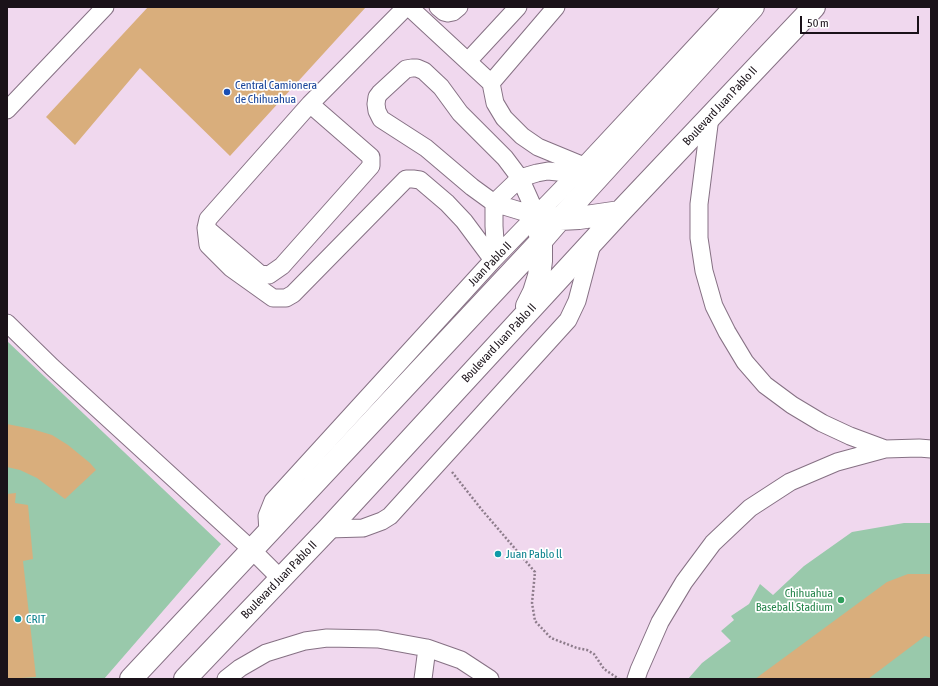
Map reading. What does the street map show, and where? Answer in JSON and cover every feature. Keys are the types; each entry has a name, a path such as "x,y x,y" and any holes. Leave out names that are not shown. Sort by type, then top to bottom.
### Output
{"main road":[{"path":"131,679 252,550 414,362 541,241 753,7"},
{"name":"Boulevard Juan Pablo II","path":"185,679 328,529 620,212 811,9"},
{"path":"517,324 534,292 537,281 541,241 537,216 560,219 594,217 620,212"}],"lane":[{"path":"7,110 105,7"},
{"path":"495,258 447,203 420,180 413,178 406,179 293,294 286,298 273,298 231,268 208,245 206,228 208,219 310,104 408,7 491,83 495,103 504,118 522,136 538,147 581,170"},
{"path":"438,7 444,12 448,13 453,12 459,7"},
{"path":"468,61 518,7"},
{"path":"491,83 556,7"},
{"name":"Juan Pablo II","path":"414,362 495,258 581,170 732,7"},
{"path":"418,68 424,72 441,87 460,113 505,158 520,178 537,216 494,203 472,187 426,148 381,119 377,111 376,104 380,93 406,69 418,68"},
{"path":"206,228 260,274 269,275 282,266 371,166 371,157 310,104"},
{"path":"710,117 699,204 699,238 704,271 714,306 726,332 745,362 765,385 792,405 822,423 850,436 885,449"},
{"path":"505,158 522,136"},
{"path":"495,258 494,203 520,178 548,171 581,170"},
{"path":"328,529 363,528 382,521 390,516 568,320 577,301 592,244"},
{"path":"7,323 52,367 252,550 280,578"},
{"path":"636,679 660,622 684,582 713,543 750,508 790,482 837,462 885,449 931,449"},
{"path":"226,679 240,668 266,653 305,641 327,638 378,639 427,648 461,660 490,679"},
{"path":"423,679 427,648"}],"path":[{"path":"442,459 482,510 535,572 532,603 535,621 551,638 577,648 587,650 594,654 604,669 619,679"}],"green space":[{"path":"7,341 221,544 104,679 7,679"},
{"name":"Chihuahua Baseball Stadium","path":"904,523 931,523 931,679 688,679 702,663 731,641 721,631 734,620 731,616 749,604 760,584 773,595 804,566 852,532"}],"building":[{"name":"Central Camionera de Chihuahua","path":"148,7 366,7 230,156 140,68 75,145 46,117"},
{"path":"7,424 52,435 68,445 90,463 96,470 65,499 37,478 20,470 7,467"},
{"name":"CRIT","path":"16,493 15,503 28,505 33,559 23,561 36,677 7,679 7,494"},
{"path":"908,574 931,574 931,638 925,636 868,679 755,679 887,582"}],"place":[{"name":"Central Camionera de Chihuahua","path":"227,92"},
{"name":"Juan Pablo ll","path":"498,554"},
{"name":"Chihuahua Baseball Stadium","path":"841,600"},
{"name":"CRIT","path":"18,619"}]}
